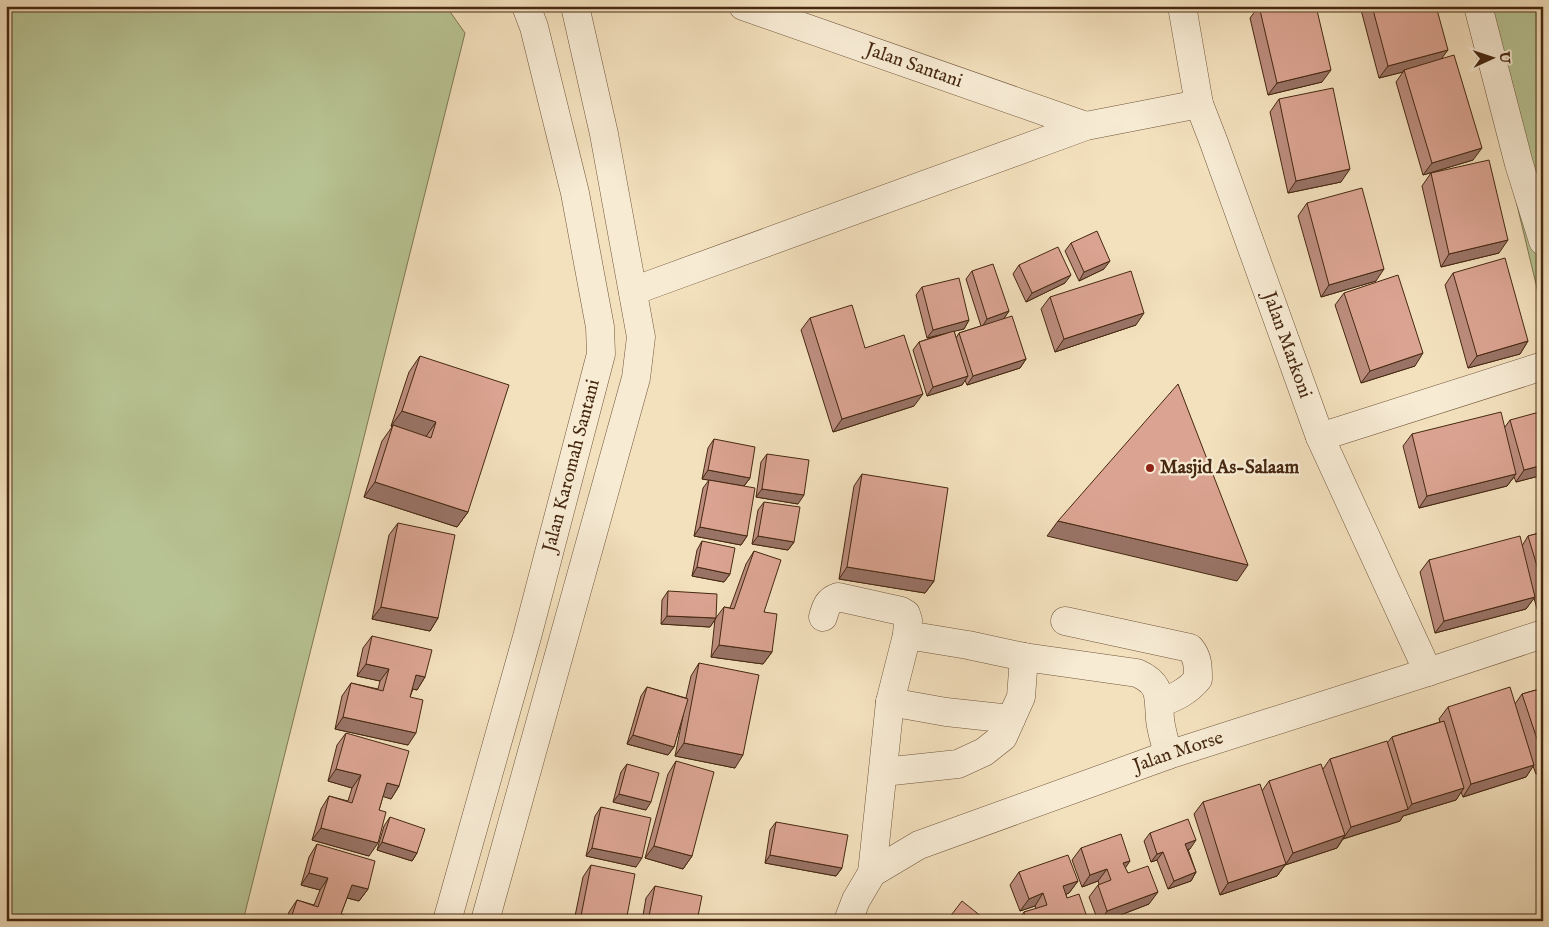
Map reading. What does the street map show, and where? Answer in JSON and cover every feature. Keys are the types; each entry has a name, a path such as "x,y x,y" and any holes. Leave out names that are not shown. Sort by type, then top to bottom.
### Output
{"street":[{"name":"Jalan Karomah Santani","path":"447,921 527,637 602,354 600,327 575,193 534,27 526,6"},
{"name":"Jalan Karomah Santani","path":"485,921 636,378 641,337 604,134 575,6"},
{"name":"Jalan Santani","path":"743,6 1086,126"},
{"name":"Jalan Markoni","path":"1182,6 1198,104 1214,140 1320,437 1428,672"},
{"path":"1478,6 1519,164 1543,241"},
{"path":"633,290 1086,126 1198,104"},
{"path":"1320,437 1543,366"},
{"path":"823,617 827,603 838,597 901,611 906,614 908,620 907,634 890,702 872,873"},
{"path":"1065,621 1190,648 1198,664 1198,679 1189,690 1160,703"},
{"path":"907,634 1024,657 1137,673 1154,684 1159,696 1160,720 1168,755"},
{"name":"Jalan Morse","path":"848,921 856,900 872,873 919,845 1168,755 1543,634"},
{"path":"527,637 562,647"},
{"path":"883,772 958,764 984,752 1003,737 1021,697 1024,657"},
{"path":"890,702 946,712 1011,719"}],"green space":[{"path":"6,6 446,6 465,33 243,921 6,921"},
{"path":"1469,6 1543,6 1543,313"}],"building":[{"path":"1259,6 1316,6 1331,70 1277,83"},
{"path":"1372,6 1436,6 1448,50 1388,66"},
{"path":"1454,55 1482,148 1432,163 1404,70"},
{"path":"1333,88 1350,169 1296,181 1279,99"},
{"path":"1489,160 1508,240 1449,254 1431,173"},
{"path":"1362,188 1384,269 1329,285 1307,203"},
{"path":"1097,231 1110,261 1084,272 1071,243"},
{"path":"1058,247 1071,275 1032,293 1019,265"},
{"path":"1505,258 1528,341 1477,356 1453,273"},
{"path":"993,264 1009,311 987,319 972,271"},
{"path":"1131,271 1144,313 1064,339 1050,297"},
{"path":"1398,275 1423,353 1370,371 1344,293"},
{"path":"959,278 969,320 933,330 922,287"},
{"path":"852,305 865,348 904,335 923,394 842,419 810,318"},
{"path":"1012,316 1026,359 973,376 959,333"},
{"path":"954,331 968,376 933,387 919,342"},
{"path":"420,356 509,385 468,512 375,482 393,425 431,438 436,422 402,411"},
{"name":"Masjid As-Salaam","path":"1178,384 1248,565 1058,521"},
{"path":"1543,411 1543,465 1524,470 1510,420"},
{"path":"1501,412 1516,474 1427,496 1412,434"},
{"path":"714,439 755,447 750,478 708,470"},
{"path":"767,454 809,460 804,495 762,489"},
{"path":"862,474 948,488 934,581 847,567"},
{"path":"709,480 755,488 747,536 700,527"},
{"path":"764,502 800,507 794,542 758,536"},
{"path":"398,523 455,535 438,618 381,607"},
{"path":"1543,532 1543,586 1528,536"},
{"path":"1520,536 1535,597 1444,621 1429,560"},
{"path":"702,541 735,548 730,574 697,567"},
{"path":"754,551 781,560 764,612 777,614 772,652 719,645 724,607 734,609"},
{"path":"668,591 717,594 716,618 667,616"},
{"path":"372,636 432,650 425,677 416,675 410,697 423,700 416,733 343,717 351,683 383,691 389,669 366,664"},
{"path":"699,663 759,675 743,755 684,743"},
{"path":"647,687 688,699 674,747 633,735"},
{"path":"1510,687 1534,765 1471,784 1448,707"},
{"path":"1543,688 1543,757 1522,694"},
{"path":"1444,721 1464,788 1412,804 1392,737"},
{"path":"346,733 409,751 399,786 387,783 379,810 386,812 378,843 321,828 329,796 352,803 361,775 336,769"},
{"path":"1387,741 1408,809 1351,827 1330,759"},
{"path":"676,761 714,772 692,856 654,846"},
{"path":"627,764 659,773 651,802 619,794"},
{"path":"1321,764 1345,835 1293,853 1269,781"},
{"path":"1260,784 1286,864 1228,883 1203,802"},
{"path":"601,807 651,818 642,858 592,848"},
{"path":"390,817 425,829 417,853 382,842"},
{"path":"1188,819 1196,840 1185,844 1196,872 1174,881 1163,852 1157,854 1150,833"},
{"path":"776,822 848,835 842,868 770,855"},
{"path":"1121,834 1130,861 1123,863 1128,873 1148,866 1158,892 1107,911 1098,885 1111,880 1107,869 1090,875 1081,848"},
{"path":"317,844 375,861 368,889 352,885 341,914 357,919 356,921 290,921 297,900 318,907 328,878 309,873"},
{"path":"1068,855 1078,881 1063,886 1067,898 1079,894 1088,920 1026,921 1024,912 1047,905 1043,893 1029,899 1019,872"},
{"path":"591,865 635,874 627,916 642,919 641,921 580,921"},
{"path":"655,886 702,896 697,921 648,921"},
{"path":"962,901 987,921 952,921 949,918"}],"place":[{"name":"Masjid As-Salaam","path":"1150,468"}]}
